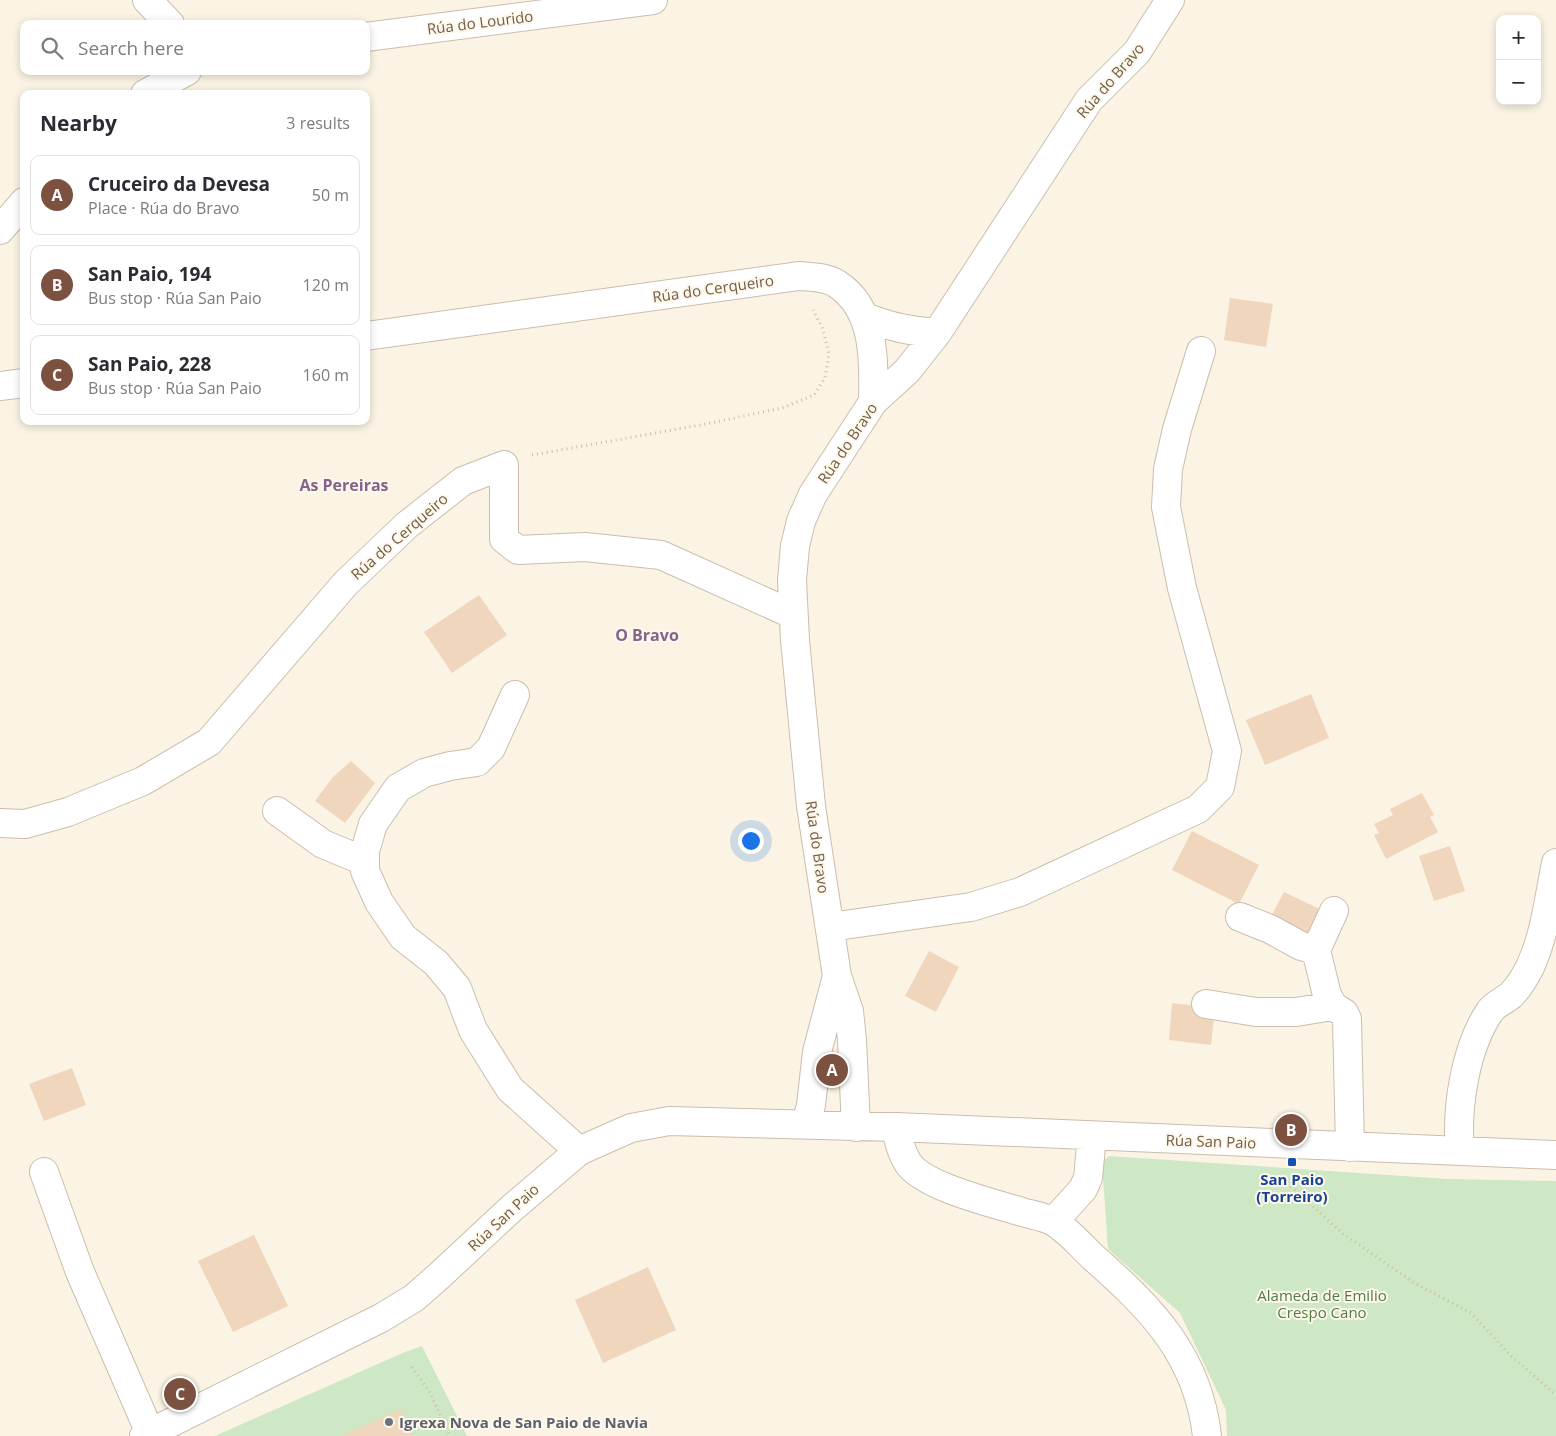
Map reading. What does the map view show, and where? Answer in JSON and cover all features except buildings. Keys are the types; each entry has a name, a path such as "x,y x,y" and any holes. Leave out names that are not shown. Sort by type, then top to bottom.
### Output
{"street":[{"path":"147,0 166,20"},
{"name":"Rúa do Lourido","path":"370,36 654,0"},
{"name":"Rúa do Bravo","path":"856,1127 849,1011 838,976 811,806 792,614 795,546 801,521 813,494 873,402 907,371 937,333 1089,100 1137,52 1170,0"},
{"path":"151,90 179,75"},
{"path":"0,230 20,207"},
{"name":"Rúa do Cerqueiro","path":"370,335 799,276 818,278 837,284 853,299 865,317 874,371 873,402"},
{"path":"865,317 893,328 937,333"},
{"path":"830,927 971,907 1020,892 1198,809 1220,787 1227,751 1182,588 1166,507 1168,469 1175,437 1201,352"},
{"path":"0,386 20,384"},
{"path":"504,466 504,539 518,550 585,547 661,555 792,614"},
{"name":"Rúa do Cerqueiro","path":"0,823 25,824 68,812 143,781 209,742 346,583 400,532 463,481 504,466"},
{"path":"515,695 491,748 477,762 450,766 424,774 398,788 374,824 365,851 365,870 379,902 403,937 436,963 457,988 473,1030 510,1089 579,1151"},
{"path":"277,811 324,844 364,860"},
{"path":"1460,1151 1458,1133 1460,1103 1473,1044 1491,1010 1512,994 1530,967 1543,930 1556,863"},
{"path":"1334,911 1316,950 1327,995 1333,1006 1344,1012 1347,1019 1350,1147"},
{"path":"1240,917 1270,929 1301,946 1316,950"},
{"name":"Rúa do Bravo","path":"806,1124 811,1105 817,1052 838,976"},
{"path":"1206,1004 1256,1012 1296,1012 1333,1006"},
{"name":"Rúa San Paio","path":"147,1434 343,1338 414,1298 512,1208 579,1151 631,1128 669,1121 806,1124 1556,1155"},
{"path":"896,1127 899,1144 908,1164 923,1176 965,1194 1054,1222 1120,1281 1158,1320 1172,1340 1194,1380 1204,1415 1207,1436"},
{"path":"1054,1222 1083,1189 1088,1178 1092,1136"},
{"path":"44,1172 80,1272 147,1434"}],"path":[{"path":"504,466 506,459 706,424 782,408 814,395 825,378 829,353 822,326 814,310 808,305"},
{"path":"1277,1174 1342,1233 1416,1284 1471,1312 1511,1356 1556,1394"},
{"path":"412,1367 429,1391 450,1436"}],"green space":[{"name":"Alameda de Emilio Crespo Cano","path":"1109,1156 1447,1179 1556,1181 1556,1436 1227,1436 1226,1410 1180,1313 1108,1249 1102,1162"},
{"path":"422,1346 467,1436 215,1436 405,1352"}],"place":[{"name":"Cruceiro da Devesa","path":"832,1070"},
{"name":"San Paio, 194","path":"1291,1130"},
{"name":"San Paio (Torreiro)","path":"1292,1162"},
{"name":"San Paio, 228","path":"180,1394"},
{"name":"Igrexa Nova de San Paio de Navia","path":"389,1422"}],"district":[{"name":"As Pereiras","path":"344,485"},
{"name":"O Bravo","path":"647,635"}]}
